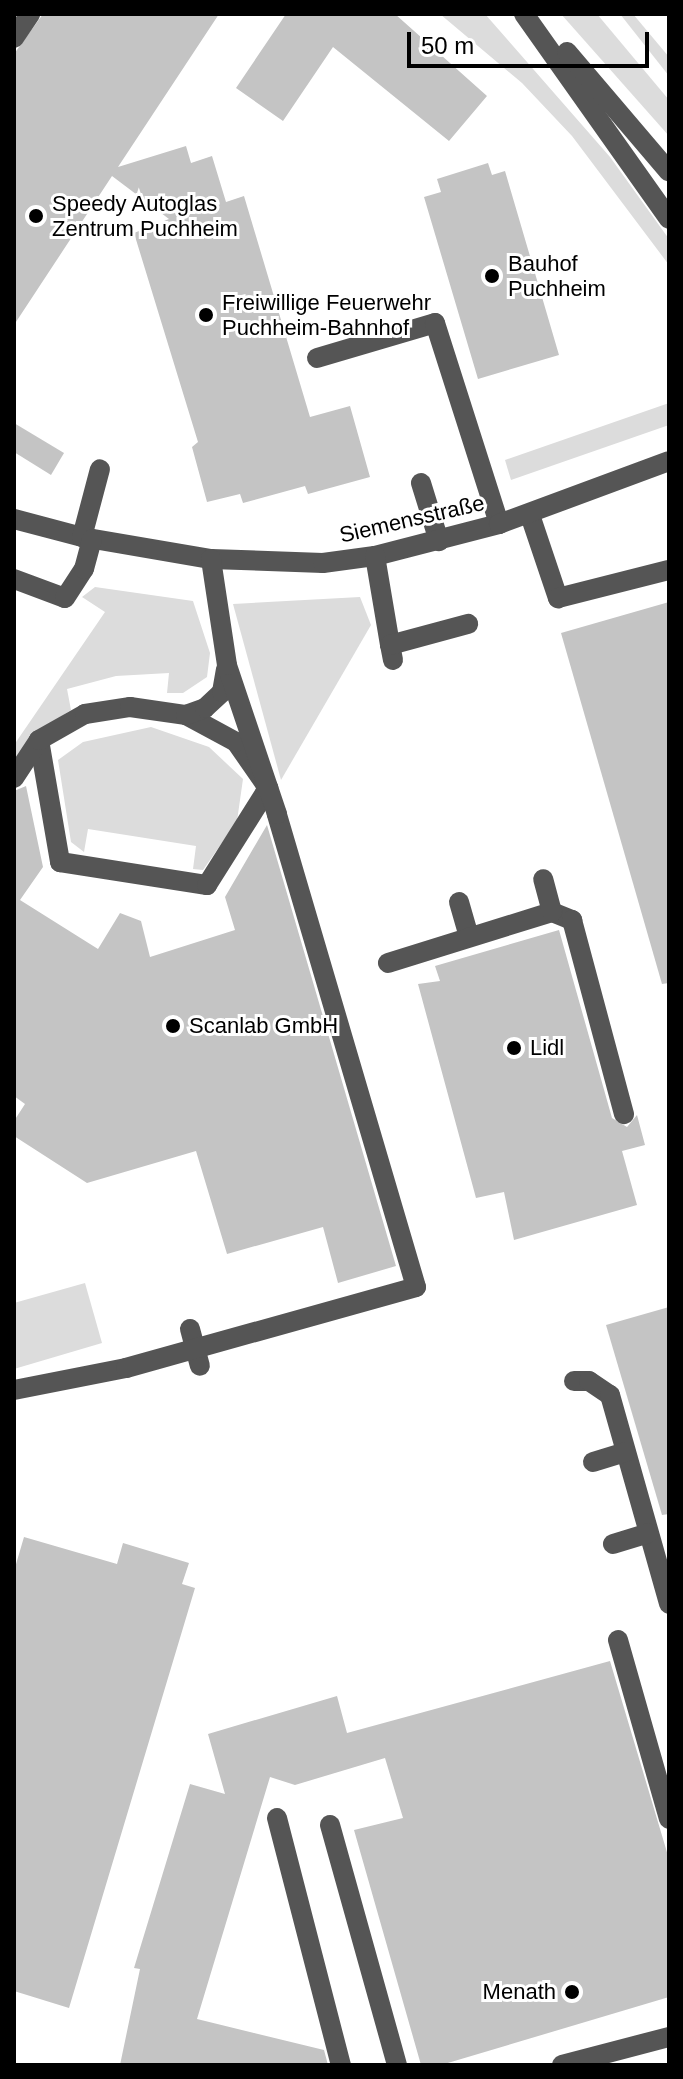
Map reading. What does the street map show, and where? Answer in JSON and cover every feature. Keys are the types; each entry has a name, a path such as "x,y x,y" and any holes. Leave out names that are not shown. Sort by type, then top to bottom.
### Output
{"street":[{"path":"14,38 30,14"},
{"path":"524,14 669,219"},
{"path":"532,14 669,172"},
{"path":"317,358 435,323 499,524"},
{"name":"Siemensstraße","path":"14,519 87,538 211,559 323,563 375,556 530,515 669,461"},
{"path":"14,579 65,598 84,569 100,469"},
{"path":"421,483 439,541"},
{"path":"530,515 558,598 669,570"},
{"path":"375,556 392,653 468,624"},
{"path":"14,1390 195,1348 416,1287 268,788 227,665 211,559"},
{"path":"186,715 205,708 222,692 227,665"},
{"path":"14,778 39,740 85,714 130,707 186,715 236,742 268,788"},
{"path":"39,740 60,862 207,885 268,788"},
{"path":"543,879 552,912"},
{"path":"459,902 469,937"},
{"path":"388,963 552,912 572,920 624,1114"},
{"path":"574,1381 589,1381 610,1395 669,1604"},
{"path":"593,1462 625,1452"},
{"path":"613,1544 648,1533"},
{"path":"618,1640 669,1819"},
{"path":"277,1818 341,2065"},
{"path":"330,1825 397,2065"},
{"path":"562,2065 669,2037"}],"shaded area":[{"path":"440,14 485,14 610,157 669,239 669,265 572,136 522,83"},
{"path":"561,14 597,14 669,100 669,136"},
{"path":"620,14 633,14 669,57 669,76"},
{"path":"669,403 669,425 511,480 505,460"},
{"path":"95,587 193,601 210,653 207,677 183,693 167,693 169,673 116,676 67,689 71,710 43,728 14,764 14,745 105,612 82,597"},
{"path":"360,597 371,625 281,780 233,604"},
{"path":"151,727 209,747 243,779 237,821 203,870 193,869 196,846 88,829 84,852 71,842 58,760 83,742"},
{"path":"85,1283 102,1343 14,1369 14,1303"}],"building":[{"path":"43,14 219,14 118,167 186,146 191,163 212,156 226,202 244,196 310,417 350,406 370,477 308,494 305,486 243,503 240,494 207,502 192,447 198,442 134,233 169,219 112,176 14,325 14,54"},
{"path":"286,14 395,14 487,96 449,141 333,47 283,121 236,88"},
{"name":"Bauhof Puchheim","path":"488,163 492,175 505,171 559,355 478,379 424,197 441,192 437,179"},
{"path":"14,423 64,453 51,475 14,452"},
{"path":"669,602 669,983 662,984 561,633"},
{"name":"Scanlab GmbH","path":"26,786 43,867 20,900 98,949 120,913 141,921 150,957 235,930 225,897 267,825 396,1266 338,1283 323,1227 227,1254 196,1151 87,1183 14,1136 14,1121 25,1104 14,1096 14,791"},
{"name":"Lidl","path":"559,930 612,1118 627,1127 637,1115 645,1145 622,1151 637,1205 514,1240 504,1192 476,1198 418,984 440,981 435,966"},
{"path":"669,1307 669,1514 662,1515 606,1325"},
{"path":"24,1537 117,1564 123,1543 189,1563 182,1584 195,1588 69,2008 14,1991 14,1571"},
{"path":"610,1661 669,1859 669,1997 441,2065 421,2065 354,1830 403,1818 385,1758 295,1785 270,1777 197,2019 324,2050 328,2065 120,2065 140,1969 134,1968 190,1784 225,1794 208,1734 337,1696 347,1733"}],"place":[{"name":"Speedy Autoglas Zentrum Puchheim","path":"36,216"},
{"name":"Bauhof Puchheim","path":"492,276"},
{"name":"Freiwillige Feuerwehr Puchheim-Bahnhof","path":"206,315"},
{"name":"Scanlab GmbH","path":"173,1026"},
{"name":"Lidl","path":"514,1048"},
{"name":"Menath","path":"572,1992"}]}
